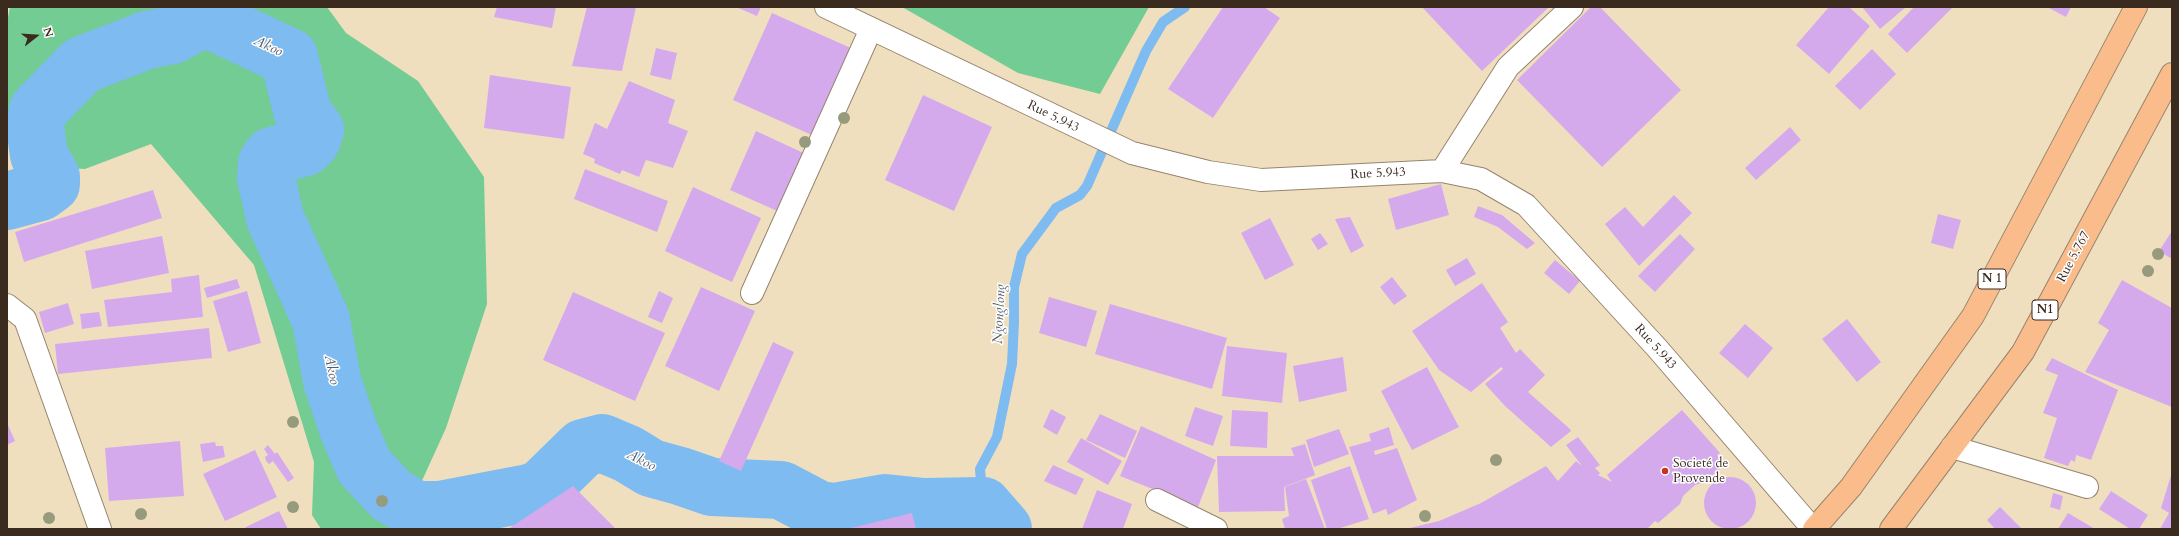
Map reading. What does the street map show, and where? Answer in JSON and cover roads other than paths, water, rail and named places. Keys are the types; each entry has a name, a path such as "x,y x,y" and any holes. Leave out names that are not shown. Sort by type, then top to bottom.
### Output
{"highway":[{"name":"N 1","path":"1814,529 1851,487 1973,316 2136,7"},
{"name":"Rue 5.767","path":"1894,528 2023,352 2172,74"}],"street":[{"name":"Rue 5.943","path":"826,7 1095,137 1132,153 1208,172 1261,180 1442,171 1481,179 1526,205 1657,348 1814,529"},
{"path":"1442,171 1508,66 1572,7"},
{"path":"752,293 871,29"},
{"path":"7,304 25,319 100,529"},
{"path":"1952,447 2086,487"},
{"path":"1157,500 1216,529"}],"waterway":[{"name":"Ngonglong","path":"983,506 980,469 997,437 1012,364 1014,287 1022,254 1056,208 1080,195 1087,186 1146,51 1163,22 1185,7"},
{"name":"Akoo","path":"7,201 40,192 51,184 51,177 39,155 35,127 38,110 82,65 147,40 172,35 201,19 210,20 289,57 303,114 315,130 311,141 305,147 272,156 267,163 266,178 275,218 321,320 332,381 348,428 364,466 391,495 416,510 440,510 529,493 541,489 583,448 602,443 628,454 651,468 712,487 781,490 819,510 834,512 885,503 924,507 983,506 1003,529"}],"place":[{"name":"Societé de Provende","path":"1665,471"}]}
